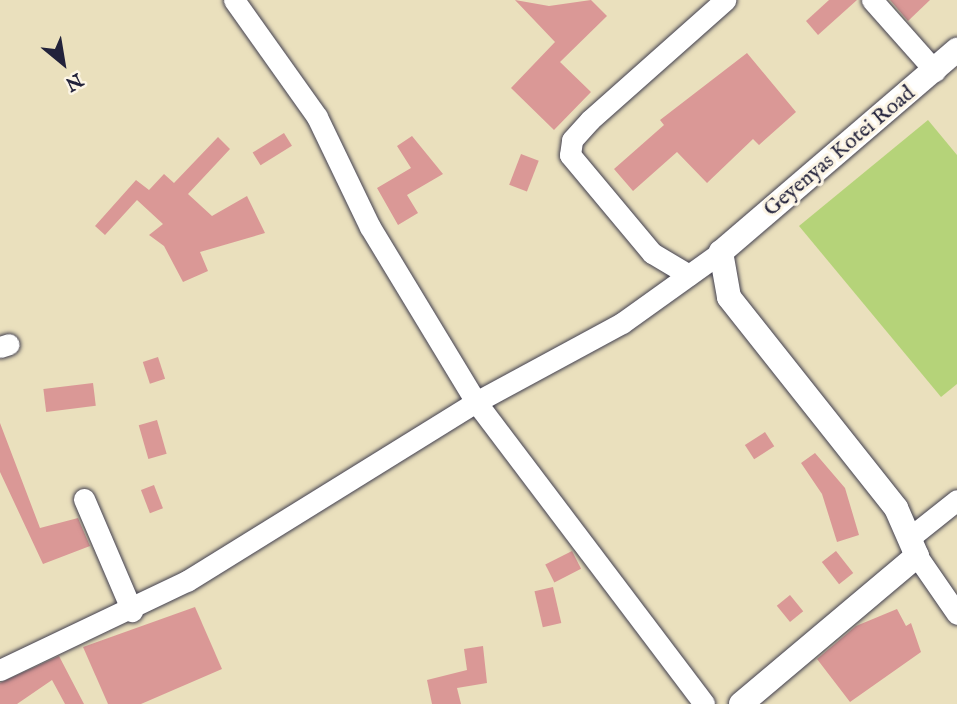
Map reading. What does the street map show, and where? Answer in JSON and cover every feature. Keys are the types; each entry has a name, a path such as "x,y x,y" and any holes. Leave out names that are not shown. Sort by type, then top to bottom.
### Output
{"street":[{"path":"234,0 317,117 370,227 476,402 704,704"},
{"path":"689,275 644,246 570,155 572,140 590,120 725,0"},
{"path":"872,0 935,71"},
{"name":"Geyenyas Kotei Road","path":"721,252 957,50"},
{"path":"0,670 132,611 476,402 622,323 721,252 729,297 915,546 957,614"},
{"path":"84,499 132,611"},
{"path":"741,704 915,546 957,500"}],"green space":[{"path":"928,120 957,155 957,384 941,397 799,226"}],"building":[{"path":"515,0 549,6 591,0 607,16 560,62 591,92 554,130 511,88 555,42"},
{"path":"829,0 857,0 818,35 806,21"},
{"path":"890,0 930,0 908,21"},
{"path":"747,53 796,112 759,145 753,139 707,183 677,152 633,191 614,169 664,125 660,120"},
{"path":"284,133 292,146 261,165 253,153"},
{"path":"412,136 443,174 407,195 418,213 398,225 377,188 411,168 397,146"},
{"path":"218,137 230,149 188,194 212,216 247,196 265,233 200,252 208,271 183,282 164,246 149,235 163,224 137,200 105,235 95,226 136,180 149,190 164,174 174,183"},
{"path":"521,154 539,161 527,192 509,185"},
{"path":"158,357 165,379 150,384 143,362"},
{"path":"93,383 96,406 46,412 43,389"},
{"path":"157,420 167,454 148,459 139,425"},
{"path":"0,423 40,528 78,518 90,546 43,564 0,472"},
{"path":"765,432 774,446 754,459 745,445"},
{"path":"815,453 845,488 859,535 837,542 822,494 801,463"},
{"path":"154,485 163,508 150,513 141,490"},
{"path":"572,551 581,569 554,582 545,565"},
{"path":"836,551 853,573 839,584 822,562"},
{"path":"553,587 561,623 543,627 534,591"},
{"path":"790,595 803,611 790,622 777,606"},
{"path":"195,607 222,669 141,704 108,704 83,647"},
{"path":"897,609 906,626 911,623 921,652 850,702 817,659 856,626"},
{"path":"483,646 487,683 457,688 461,704 432,704 427,680 467,670 464,649"},
{"path":"59,656 84,704 65,704 52,680 17,704 0,704 0,683"}]}
